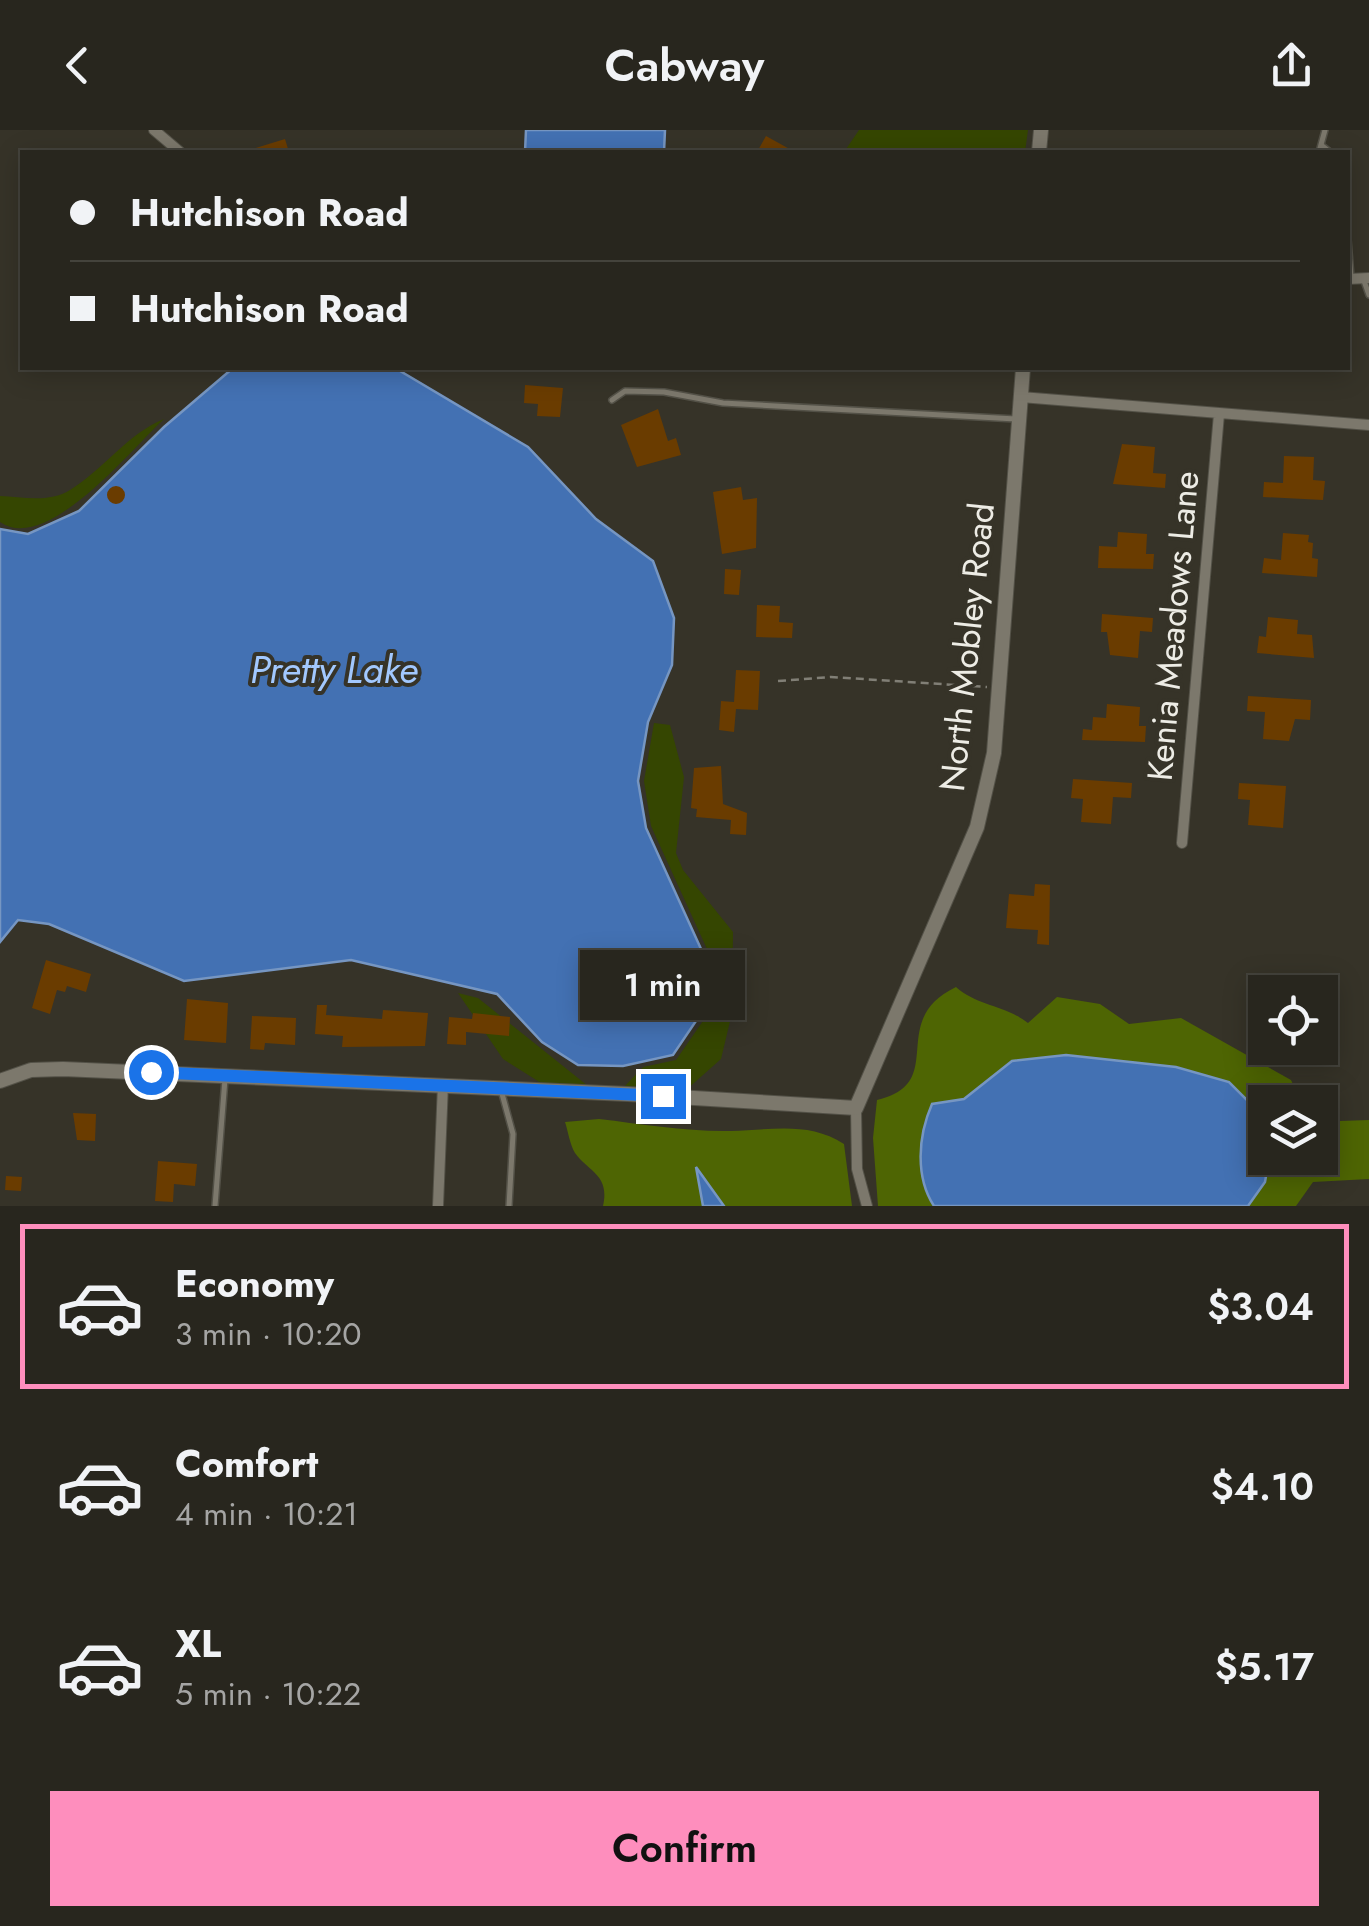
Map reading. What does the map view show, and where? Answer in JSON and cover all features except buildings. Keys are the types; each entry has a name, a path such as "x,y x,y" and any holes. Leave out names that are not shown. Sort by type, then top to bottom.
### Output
{"street":[{"path":"154,130 178,150"},
{"name":"North Mobley Road","path":"868,1206 857,1168 856,1108 977,827 994,753 1023,370"},
{"path":"1020,397 1369,425"},
{"name":"Kenia Meadows Lane","path":"1182,843 1219,414"},
{"path":"0,1081 31,1070 63,1069 443,1084 856,1108"},
{"path":"438,1206 443,1084"}],"lane":[{"path":"1320,149 1325,130"},
{"path":"1350,248 1357,278 1369,296"},
{"path":"612,400 625,391 664,392 712,402 1019,419"},
{"path":"214,1206 226,1076"},
{"path":"500,1087 513,1134 509,1206"}],"path":[{"path":"778,681 831,677 999,688"}],"green space":[{"path":"859,130 1028,130 1025,150 845,150"},
{"path":"164,419 88,494 64,512 41,524 19,528 0,522 0,496 36,498 62,494 138,434"},
{"path":"654,723 670,725 684,777 676,853 683,870 733,932 732,1013 721,1059 685,1091 624,1087 643,1067 676,1060 705,1018 712,960 651,826 644,781"},
{"path":"956,987 1028,1023 1057,997 1100,1004 1129,1024 1181,1018 1248,1056 1248,1065 1264,1065 1293,1085 1248,1085 1248,1175 1338,1175 1338,1120 1369,1120 1369,1179 1313,1182 1296,1206 878,1206 873,1138 877,1100 898,1092 910,1080 924,1017 935,1001"},
{"path":"458,993 478,998 588,1086 541,1083 503,1059"},
{"path":"599,1119 698,1130 789,1128 817,1132 844,1144 852,1206 724,1206 696,1169 703,1206 603,1206 604,1187 575,1153 565,1122"}],"water":[{"path":"526,130 665,130 664,150 525,150"},
{"name":"Pretty Lake","path":"231,370 398,370 528,447 596,519 653,561 674,618 672,665 648,722 638,781 646,828 706,960 700,1015 673,1055 623,1066 578,1065 542,1042 497,994 351,960 184,981 49,924 18,920 0,942 0,529 28,534 79,511 164,427"},
{"path":"1066,1055 1176,1067 1229,1082 1248,1101 1248,1175 1266,1175 1265,1182 1248,1206 934,1206 921,1169 924,1129 932,1104 964,1099 1012,1061"},
{"path":"696,1167 724,1206 703,1206"}],"route":[{"path":"151,1072 663,1096"}]}
